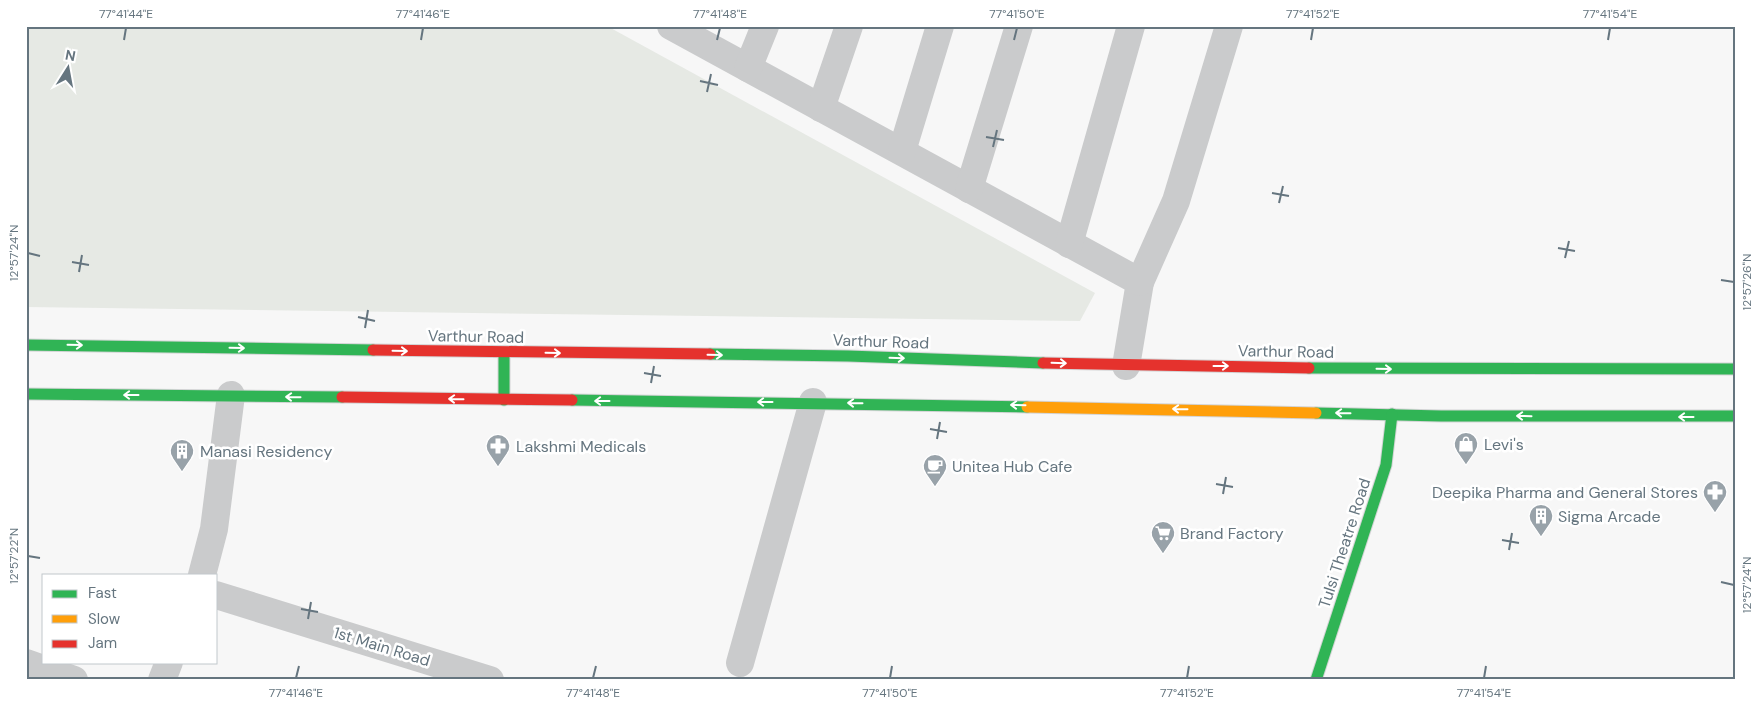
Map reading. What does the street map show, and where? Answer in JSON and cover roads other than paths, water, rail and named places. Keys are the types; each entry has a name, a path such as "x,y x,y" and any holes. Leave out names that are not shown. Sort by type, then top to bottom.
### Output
{"main road":[{"name":"Varthur Road","path":"26,344 504,353 848,356 1126,366 1404,369 1735,369"},
{"path":"504,353 504,400"},
{"path":"26,394 813,402 1392,414 1735,416"},
{"name":"Tulsi Theatre Road","path":"1316,680 1386,465 1392,414"}],"street":[{"path":"748,68 765,26"},
{"path":"821,108 849,26"},
{"path":"902,151 940,26"},
{"path":"969,189 1019,26"},
{"path":"1069,244 1131,26"},
{"path":"1126,366 1140,282 1176,201 1229,26"},
{"path":"676,28 1140,282"},
{"path":"202,574 214,529 231,395"},
{"path":"740,663 813,402"},
{"name":"1st Main Road","path":"218,596 490,680"},
{"path":"26,663 74,680"},
{"path":"162,680 168,664"}],"place":[{"name":"Levi's","path":"1466,465"},
{"name":"Lakshmi Medicals","path":"498,467"},
{"name":"Manasi Residency","path":"182,472"},
{"name":"Unitea Hub Cafe","path":"935,487"},
{"name":"Deepika Pharma and General Stores","path":"1715,513"},
{"name":"Sigma Arcade","path":"1541,537"},
{"name":"Brand Factory","path":"1163,554"}]}
